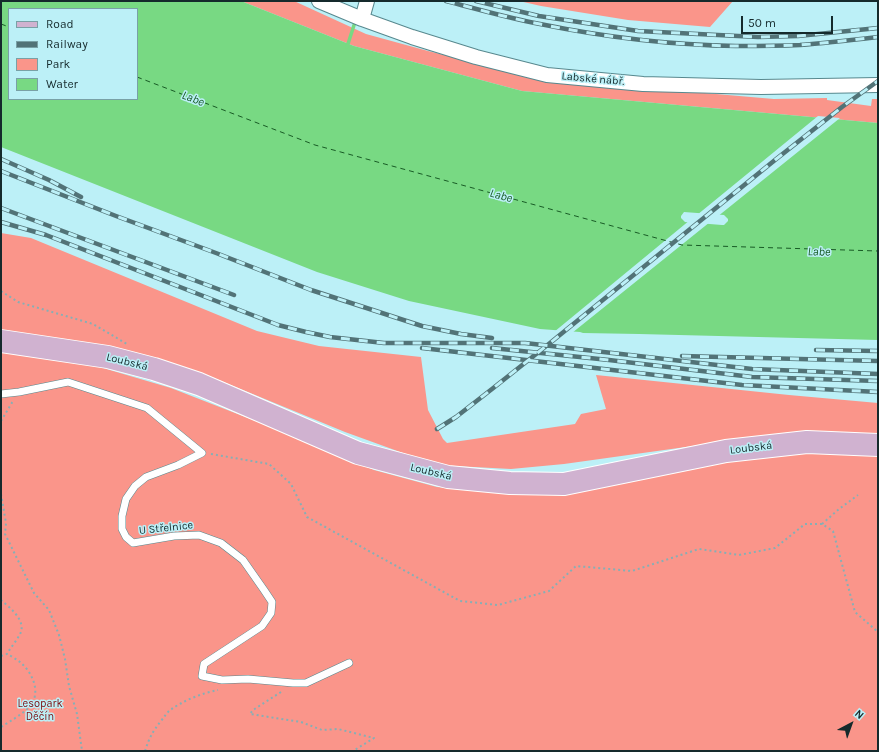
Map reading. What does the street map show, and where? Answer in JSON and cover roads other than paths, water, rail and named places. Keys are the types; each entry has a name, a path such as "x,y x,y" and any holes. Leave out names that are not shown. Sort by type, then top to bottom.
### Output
{"main road":[{"name":"Loubská","path":"1,341 108,357 154,369 199,384 358,453 448,477 510,483 564,484 734,450 807,442 878,445"}],"street":[{"name":"Labské nábř.","path":"319,1 362,19 412,37 476,57 547,75 643,84 754,87 878,85"},
{"path":"362,19 367,1"}],"lane":[{"name":"U Střelnice","path":"1,394 19,392 68,382 147,408 202,453 178,465 146,477 135,486 126,499 122,516 122,529 126,537 133,543 174,536 199,535 221,543 243,560 272,602 271,613 262,626 204,664 202,676 222,680 248,679 306,683 349,664"}],"water":[{"name":"Labe","path":"1,1 241,1 354,46 522,91 878,123 878,340 583,333 540,329 409,301 317,272 1,147","holes":["684,212 724,215 728,219 724,225 685,222 681,218"]}],"waterway":[{"path":"347,47 356,19"}],"railway":[{"path":"446,1 516,19 564,29 662,42 736,46 784,46 878,37"},
{"path":"476,1 539,16 638,31 758,37 798,36 878,28"},
{"path":"437,429 456,417 492,389 775,160 842,107 878,81"},
{"path":"1,159 49,180 81,197"},
{"path":"1,171 311,290 422,326 461,334 492,338"},
{"path":"1,208 234,295"},
{"path":"1,222 46,235 278,325 330,337 384,343 525,343 752,369 878,374"},
{"path":"422,348 742,385 878,392"},
{"path":"492,348 752,377 878,381"},
{"path":"816,350 878,351"},
{"path":"682,356 878,361"}],"park label":[{"name":"Lesopark Děčín","path":"40,710"}]}
